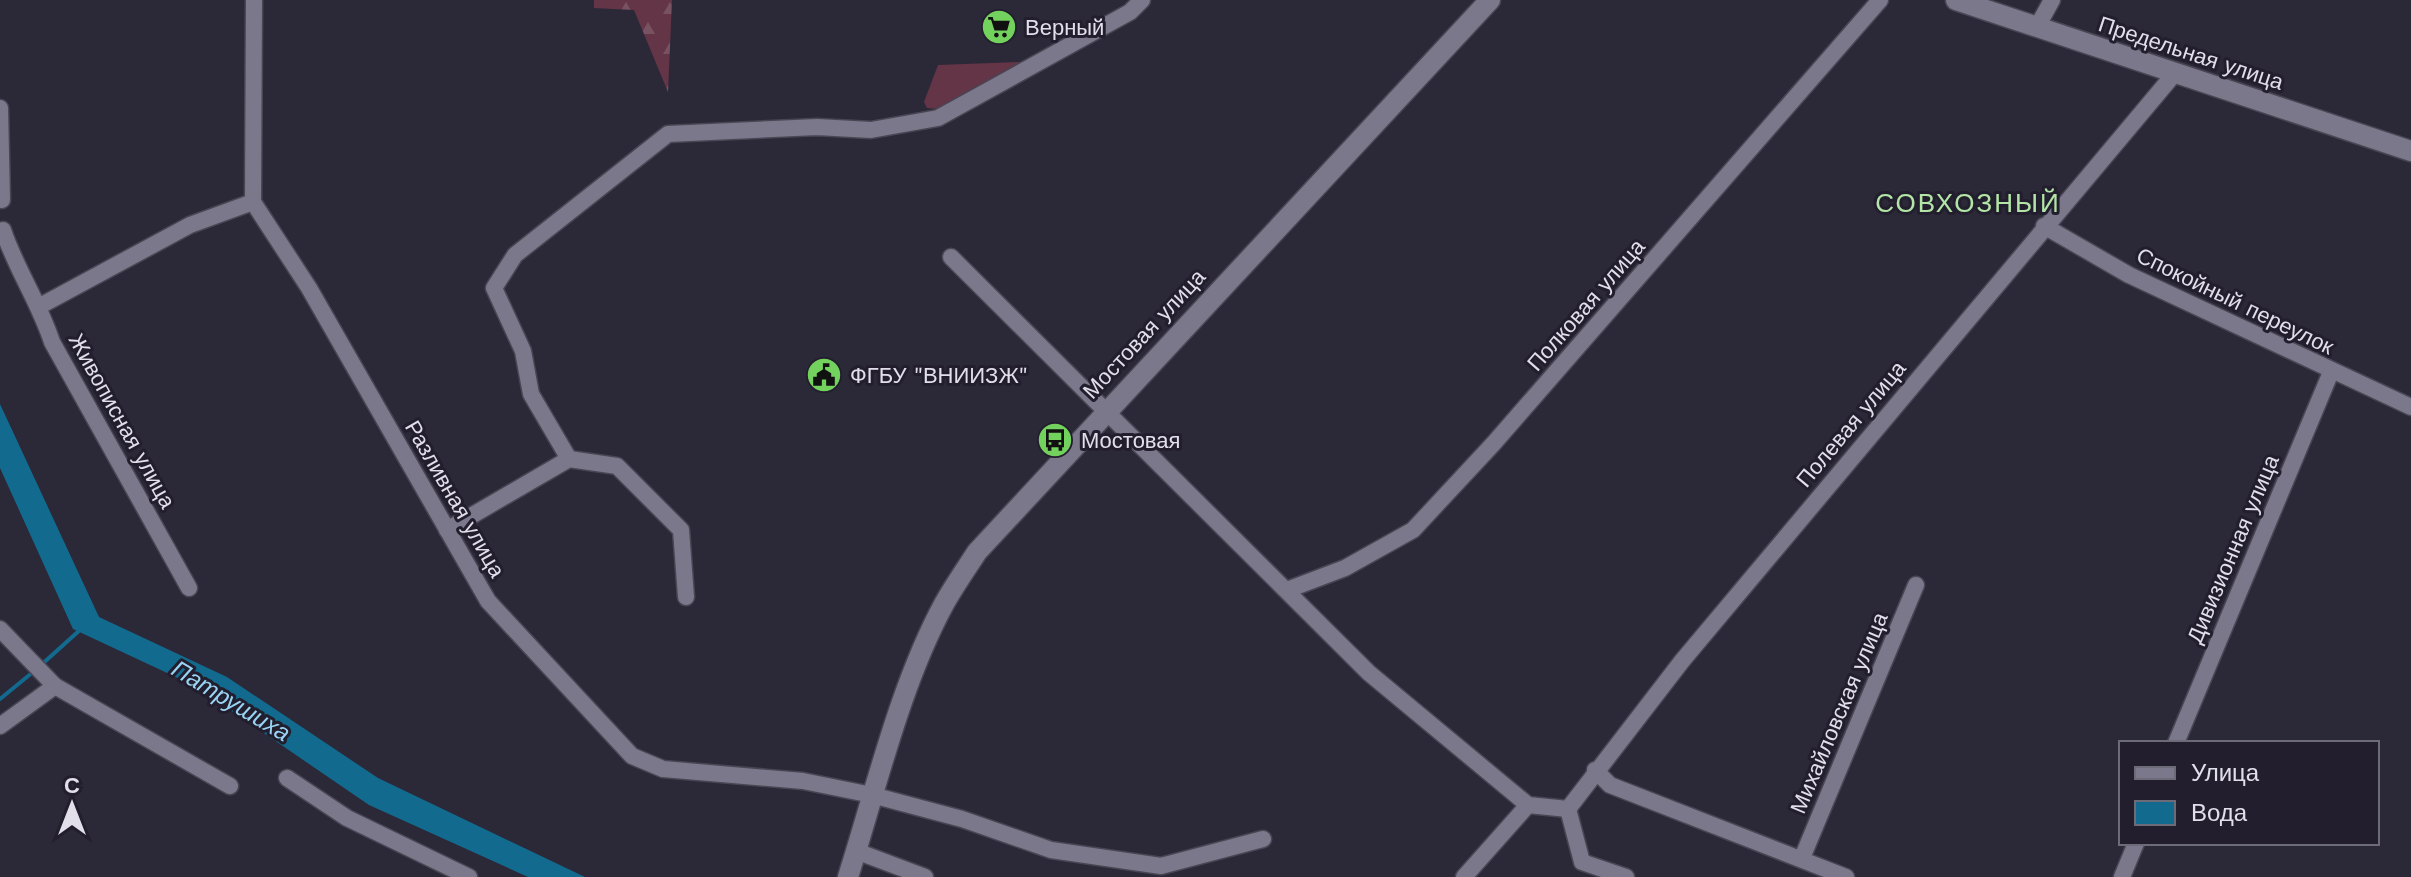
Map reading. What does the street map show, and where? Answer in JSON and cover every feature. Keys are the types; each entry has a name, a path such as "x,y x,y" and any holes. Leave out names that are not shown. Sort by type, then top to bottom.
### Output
{"street":[{"path":"40,306 190,225 253,202 254,0"},
{"path":"569,459 531,394 523,351 494,288 515,255 668,134 817,127 871,130 938,118 1130,12 1142,0"},
{"name":"Мостовая улица","path":"848,877 872,795 944,605 977,552 1490,0"},
{"name":"Полковая улица","path":"1287,590 1345,568 1413,530 1494,443 1880,0"},
{"name":"Предельная улица","path":"1956,0 2411,151"},
{"path":"2037,27 2052,0"},
{"name":"Полевая улица","path":"1568,809 1595,770 2044,226 2175,73"},
{"path":"0,108 2,200"},
{"name":"Разливная улица","path":"253,202 309,288 488,601 632,756 663,769 803,781 872,795 962,819 1051,850 1161,866 1263,839"},
{"name":"Спокойный переулок","path":"2044,226 2129,275 2411,407"},
{"name":"Живописная улица","path":"3,230 10,252 40,306 52,342 189,588"},
{"path":"951,257 1369,673 1528,805 1568,809 1582,862 1626,877"},
{"name":"Дивизионная улица","path":"2177,741 2331,372"},
{"path":"447,530 569,459 617,466 681,530 686,597"},
{"name":"Михайловская улица","path":"1802,858 1916,585"},
{"path":"0,629 55,686 230,786"},
{"path":"0,726 55,686"},
{"path":"1595,770 1610,785 1846,877"},
{"path":"287,778 347,818 469,877"},
{"path":"1464,877 1528,805"},
{"path":"2122,877 2135,845"},
{"path":"856,851 925,877"}],"green space":[{"path":"594,0 672,0 668,92 634,10 594,8"},
{"path":"1019,62 1021,65 938,109 927,108 924,102 938,65"}],"water":[{"name":"Патрушиха","path":"0,404 99,617 227,677 378,778 585,877 528,877 369,805 195,686 73,629 0,468"}],"waterway":[{"path":"40,666 81,629"},
{"path":"0,699 33,672"}],"place":[{"name":"Верный","path":"999,27"},
{"name":"ФГБУ \"ВНИИЗЖ\"","path":"824,375"},
{"name":"Мостовая","path":"1055,440"}],"district":[{"name":"СОВХОЗНЫЙ","path":"1968,203"}]}
